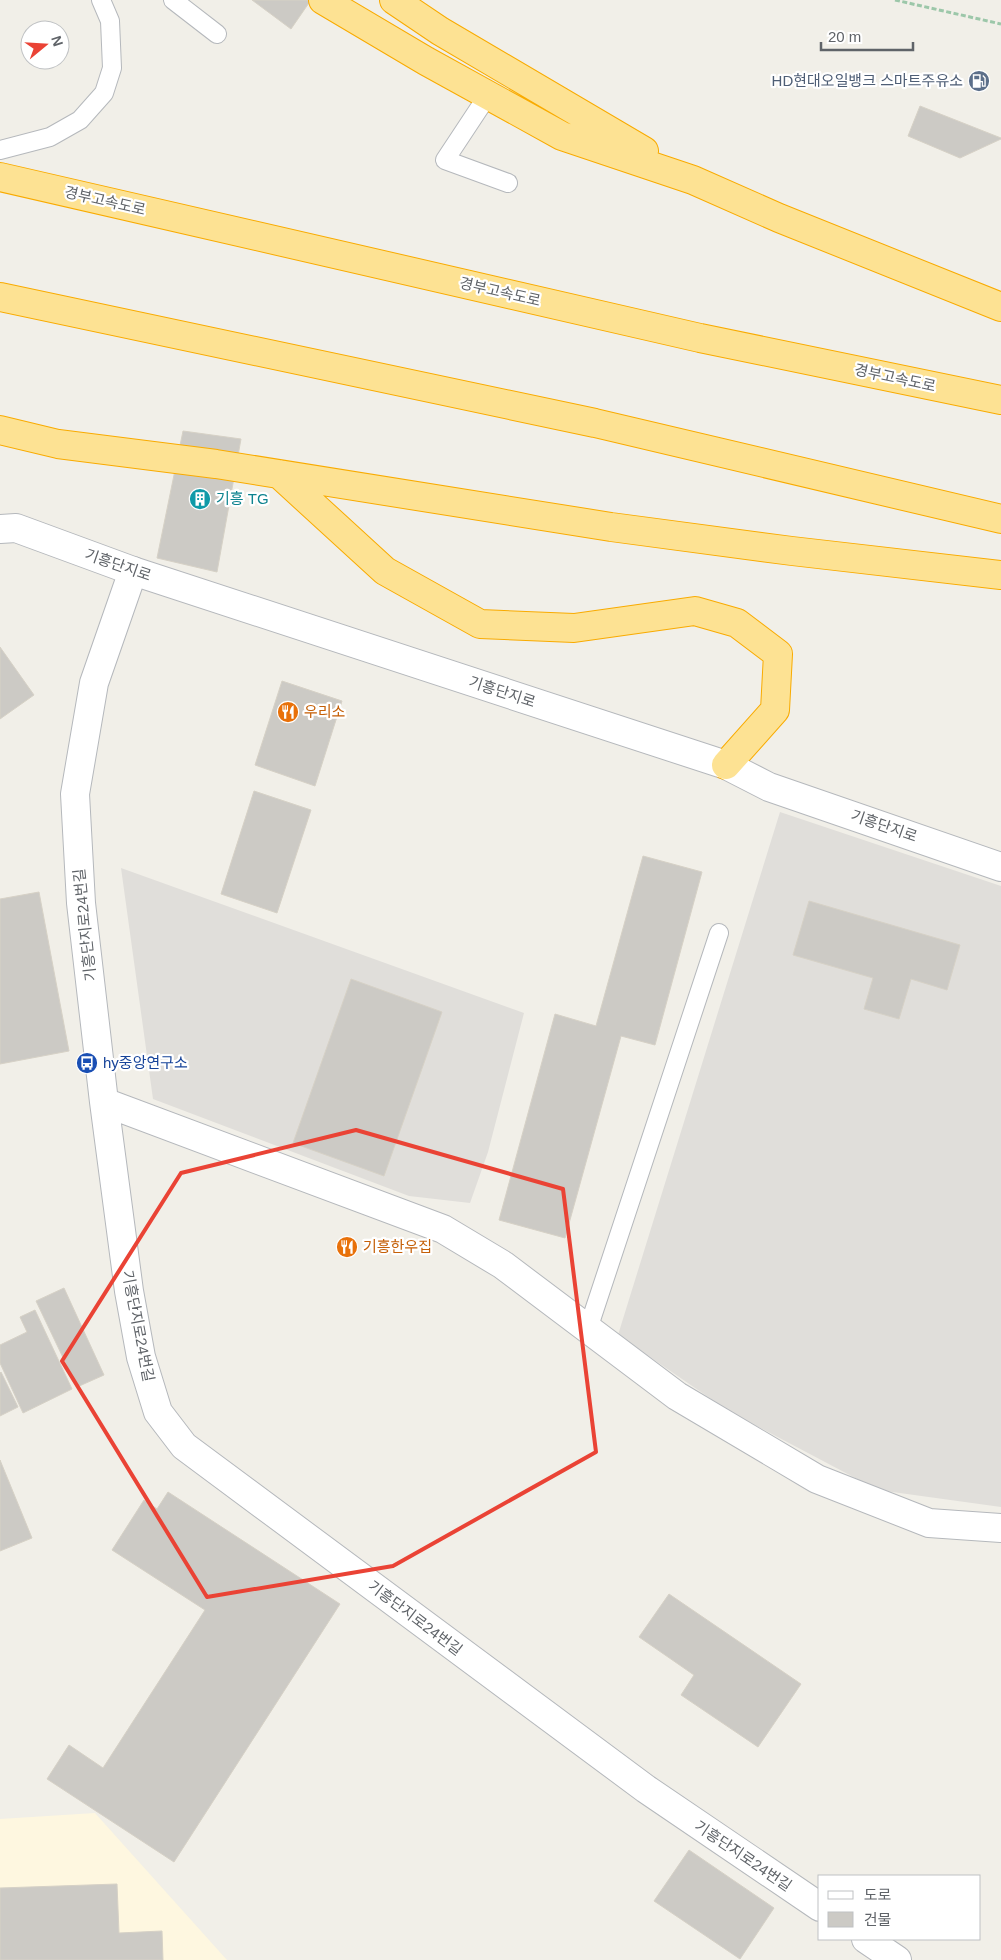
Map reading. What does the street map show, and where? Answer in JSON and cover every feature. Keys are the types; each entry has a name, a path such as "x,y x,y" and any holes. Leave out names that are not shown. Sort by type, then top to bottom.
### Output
{"highway":[{"path":"323,0 426,62 562,136 692,180 779,218 1001,307"},
{"path":"394,0 440,31 692,180"},
{"name":"경부고속도로","path":"0,177 700,338 1001,400"},
{"path":"0,297 595,423 1001,519"},
{"path":"0,430 58,444"},
{"path":"0,442 58,444 216,464 611,527 792,551 1001,575"},
{"path":"279,474 385,571 480,624 574,628 695,611 736,623 778,654 775,710 726,765"}],"street":[{"name":"기흥단지로","path":"0,529 16,528 133,571 726,765 770,787 1001,867"},
{"name":"기흥단지로24번길","path":"133,571 94,684 75,794 81,903 104,1102 129,1291 141,1357 158,1412 184,1446 646,1789 818,1906"},
{"path":"104,1102 443,1229 503,1265 677,1396 817,1479 929,1523 1001,1528"},
{"path":"868,1940 898,1960"}],"lane":[{"path":"0,150 50,137 80,120 104,93 112,68 110,21 102,0"},
{"path":"172,0 217,34"},
{"path":"488,95 445,160 508,183"},
{"path":"588,1328 719,933"}],"path":[{"path":"895,0 1001,24"}],"highlighted area":[{"path":"356,1130 563,1189 596,1452 393,1566 207,1597 62,1361 181,1173"}],"shaded area":[{"path":"780,812 1001,886 1001,1507 878,1490 730,1412 618,1335"},
{"path":"121,868 524,1013 488,1152 470,1203 409,1196 153,1099"},
{"path":"95,1813 227,1960 0,1960 0,1819"}],"building":[{"path":"252,0 311,0 291,29"},
{"path":"920,106 1001,139 960,158 908,136"},
{"name":"기흥 TG","path":"183,431 241,439 217,572 157,558"},
{"path":"0,647 34,695 0,719"},
{"path":"282,681 342,701 315,786 255,765"},
{"path":"254,791 311,810 277,913 221,894"},
{"path":"643,856 702,872 655,1045 621,1036 565,1238 499,1220 555,1014 596,1026"},
{"path":"39,892 69,1051 0,1064 0,899"},
{"path":"809,901 960,945 947,990 911,979 899,1019 864,1009 873,978 793,955"},
{"path":"351,979 442,1012 384,1176 293,1143"},
{"path":"64,1288 104,1375 77,1387 36,1301"},
{"path":"35,1310 72,1389 23,1413 0,1363 0,1345 27,1332 20,1317"},
{"path":"0,1373 18,1407 0,1416"},
{"path":"0,1460 32,1538 0,1551"},
{"path":"168,1492 340,1604 174,1862 47,1779 69,1745 103,1768 205,1610 112,1550 144,1500 157,1509"},
{"path":"669,1594 801,1684 758,1747 681,1695 694,1675 639,1637"},
{"path":"689,1850 774,1908 740,1959 654,1901"},
{"path":"117,1884 119,1933 162,1931 163,1960 0,1960 0,1888"}],"place":[{"name":"HD현대오일뱅크 스마트주유소","path":"979,81"},
{"name":"기흥 TG","path":"200,499"},
{"name":"우리소","path":"288,712"},
{"name":"hy중앙연구소","path":"87,1063"},
{"name":"기흥한우집","path":"347,1247"}]}
